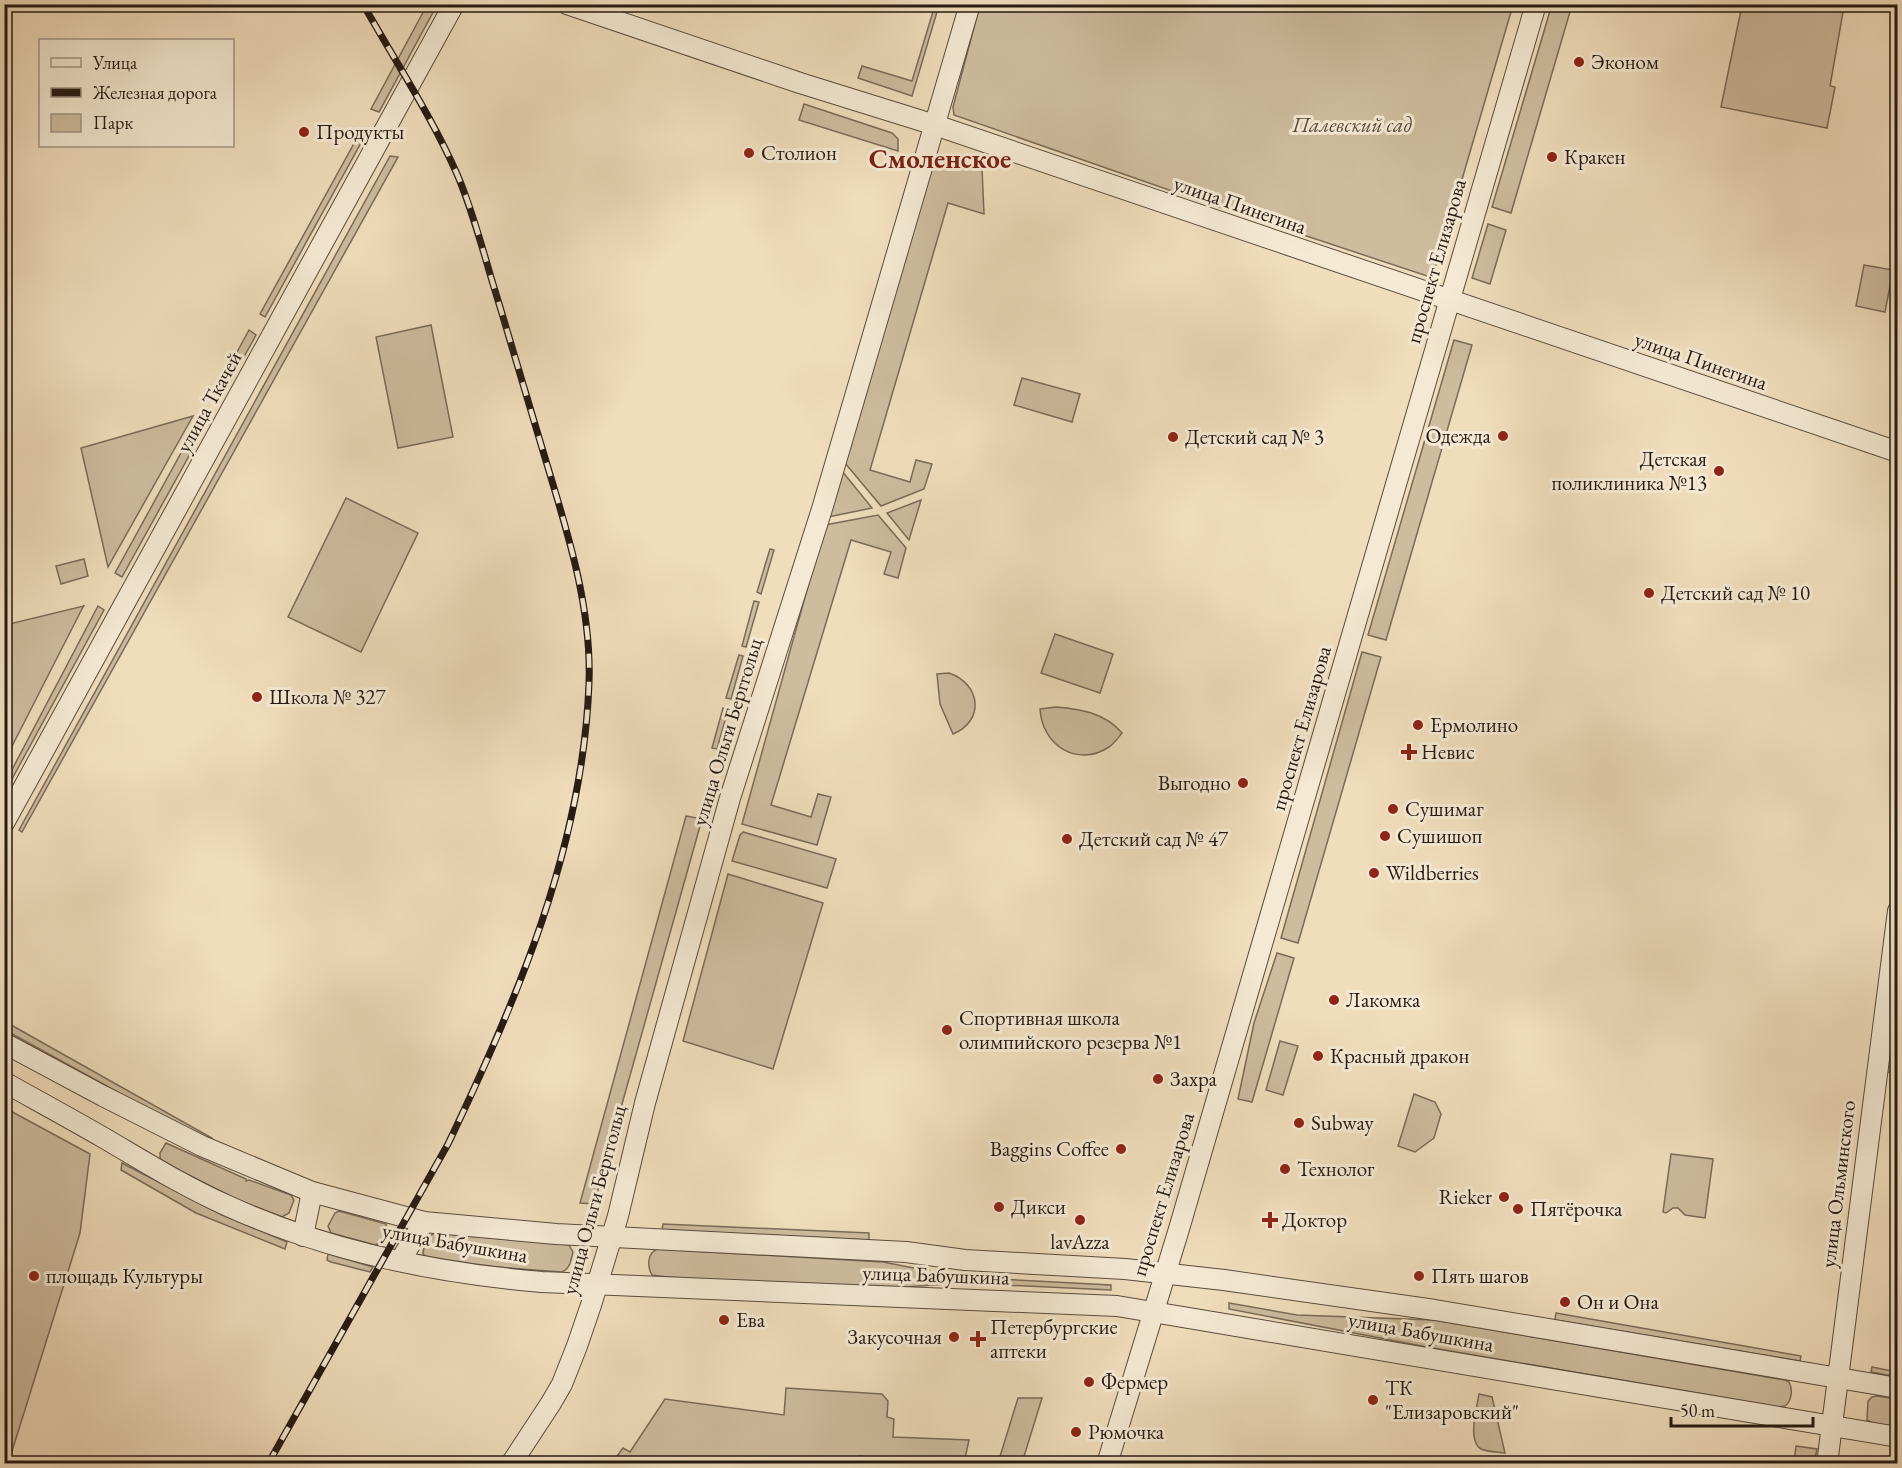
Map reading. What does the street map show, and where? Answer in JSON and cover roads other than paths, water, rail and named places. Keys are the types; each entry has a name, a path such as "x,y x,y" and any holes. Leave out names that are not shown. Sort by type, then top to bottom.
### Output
{"street":[{"name":"улица Ткачей","path":"7,814 454,4"},
{"name":"улица Пинегина","path":"567,4 800,83 935,125 1898,452"},
{"name":"улица Ольги Берггольц","path":"511,1464 561,1384 577,1346 597,1284 730,798 822,509 970,4"},
{"name":"проспект Елизарова","path":"1107,1464 1165,1274 1536,4"},
{"name":"улица Ольминского","path":"1827,1464 1898,911"},
{"name":"улица Бабушкина","path":"4,1043 202,1146 312,1192 424,1222 611,1238 906,1252 965,1260 1125,1269 1435,1310 1898,1388"},
{"name":"улица Бабушкина","path":"4,1082 166,1175 226,1206 303,1236 400,1261 488,1277 597,1284 1117,1306 1898,1437"},
{"path":"303,1236 312,1192"},
{"path":"400,1261 424,1222"}],"railway":[{"path":"268,1464 448,1144 498,1034 542,921 560,863 574,804 584,744 589,683 586,622 574,560 472,214 457,174 436,131 363,4"}],"place":[{"name":"Эконом","path":"1579,62"},
{"name":"Продукты","path":"304,132"},
{"name":"Столион","path":"749,153"},
{"name":"Кракен","path":"1552,157"},
{"name":"Одежда","path":"1503,436"},
{"name":"Детский сад № 3","path":"1173,437"},
{"name":"Детская поликлиника №13","path":"1719,471"},
{"name":"Детский сад № 10","path":"1649,593"},
{"name":"Школа № 327","path":"257,697"},
{"name":"Ермолино","path":"1418,725"},
{"name":"Невис","path":"1409,752"},
{"name":"Выгодно","path":"1243,783"},
{"name":"Сушимаг","path":"1393,809"},
{"name":"Сушишоп","path":"1385,836"},
{"name":"Детский сад № 47","path":"1067,839"},
{"name":"Wildberries","path":"1374,873"},
{"name":"Лакомка","path":"1334,1000"},
{"name":"Спортивная школа олимпийского резерва №1","path":"947,1030"},
{"name":"Красный дракон","path":"1318,1056"},
{"name":"Захра","path":"1158,1079"},
{"name":"Subway","path":"1299,1123"},
{"name":"Baggins Coffee","path":"1121,1149"},
{"name":"Технолог","path":"1285,1169"},
{"name":"Rieker","path":"1504,1197"},
{"name":"Дикси","path":"999,1207"},
{"name":"Пятёрочка","path":"1518,1209"},
{"name":"lavAzza","path":"1080,1220"},
{"name":"Доктор","path":"1270,1220"},
{"name":"площадь Культуры","path":"34,1276"},
{"name":"Пять шагов","path":"1419,1276"},
{"name":"Он и Она","path":"1565,1302"},
{"name":"Ева","path":"724,1320"},
{"name":"Закусочная","path":"954,1337"},
{"name":"Петербургские аптеки","path":"978,1339"},
{"name":"Фермер","path":"1089,1382"},
{"name":"ТК \"Елизаровский\"","path":"1373,1400"},
{"name":"Рюмочка","path":"1076,1432"}],"district":[{"name":"Смоленское","path":"940,159"}],"park label":[{"name":"Палевский сад","path":"1352,125"}]}
